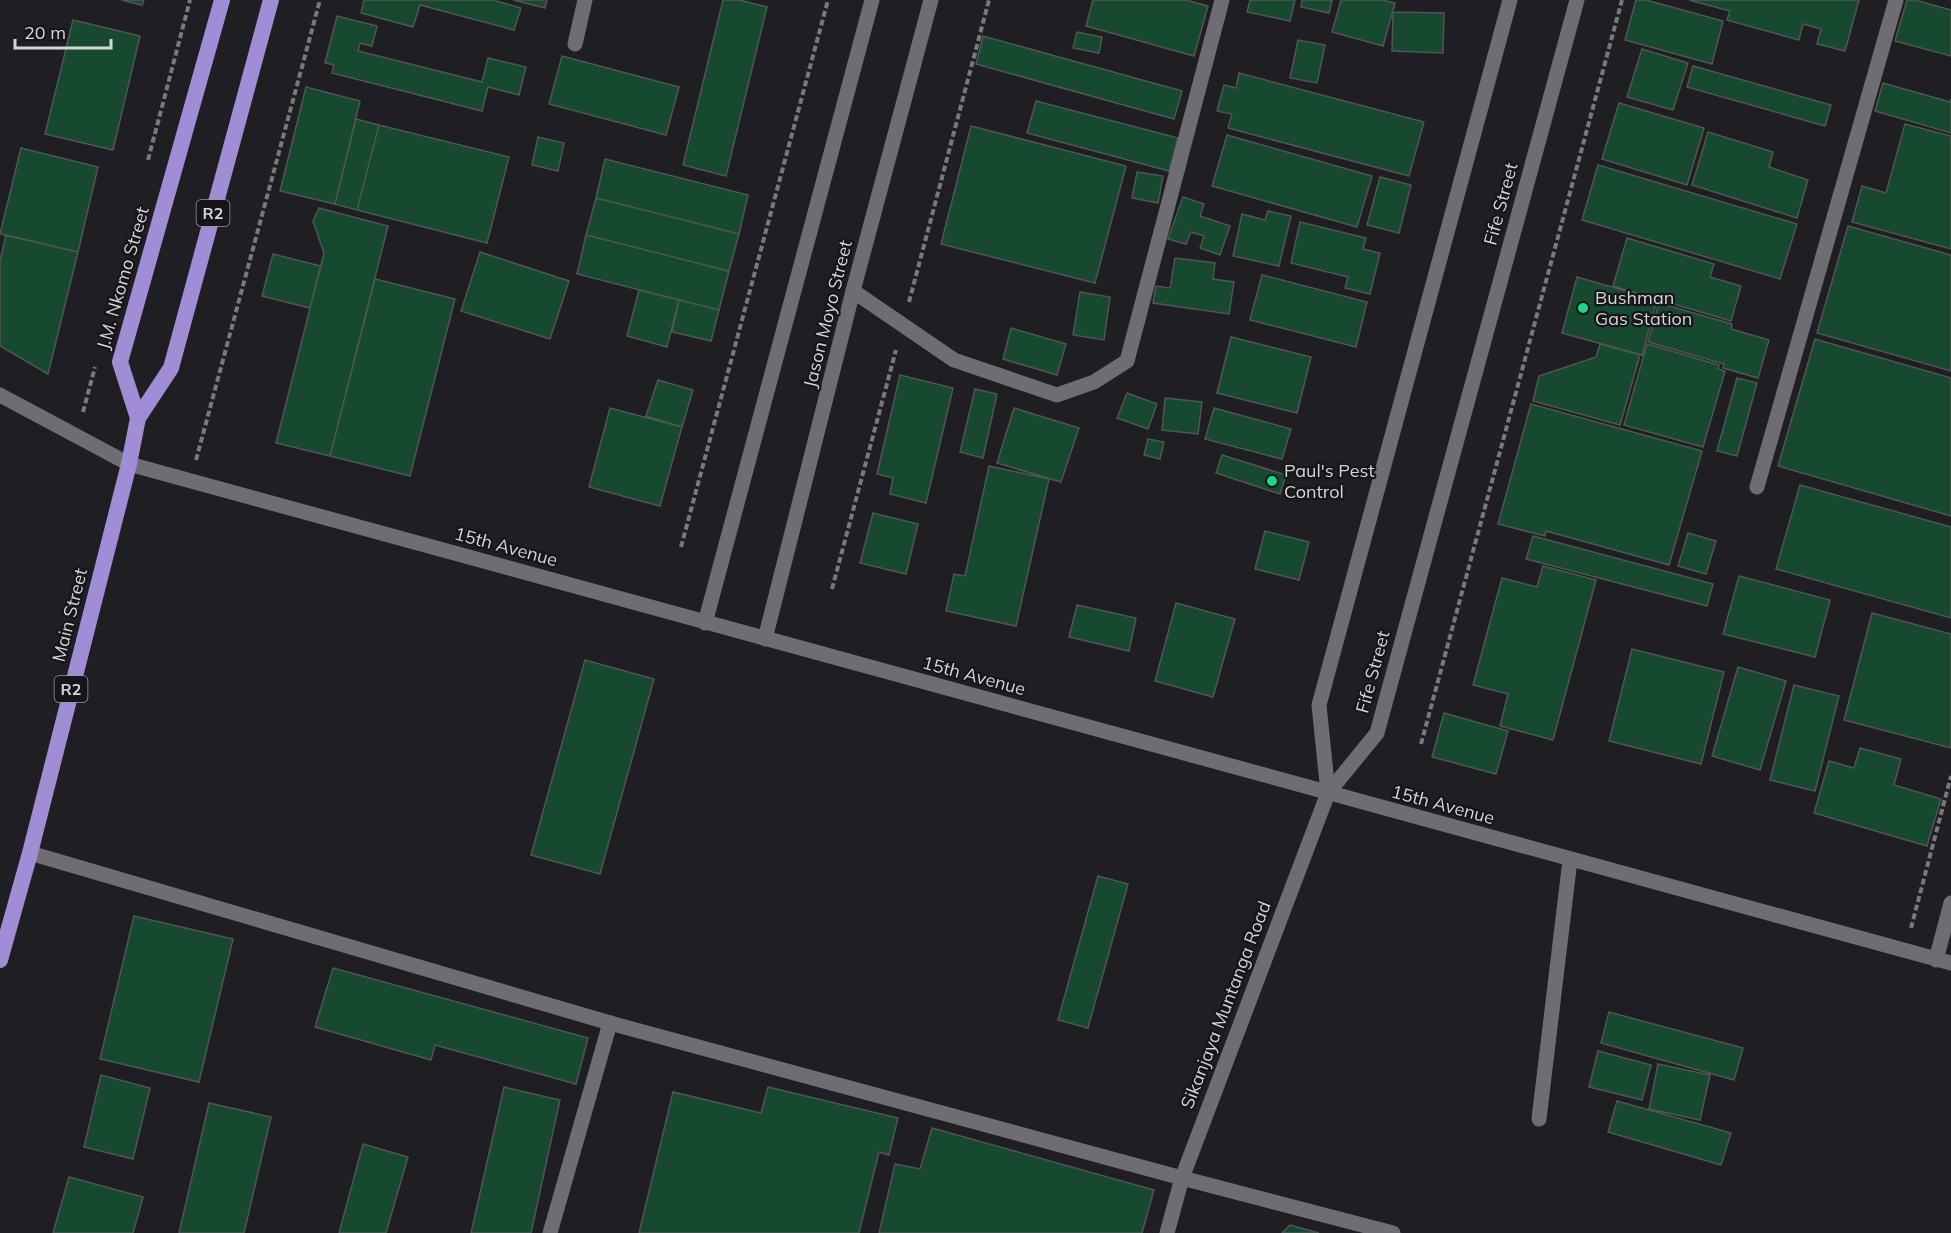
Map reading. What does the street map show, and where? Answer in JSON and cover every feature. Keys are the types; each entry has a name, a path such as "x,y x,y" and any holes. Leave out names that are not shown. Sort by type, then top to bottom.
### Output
{"highway":[{"name":"J.M. Nkomo Street","path":"138,418 120,362 222,0"},
{"name":"R2","path":"138,418 171,369 271,0"},
{"name":"Main Street","path":"0,960 30,853 129,464 138,418"}],"street":[{"path":"574,44 585,0"},
{"name":"Jason Moyo Street","path":"705,622 872,0"},
{"name":"Jason Moyo Street","path":"765,639 853,291 931,0"},
{"path":"853,291 954,360 1057,395 1094,382 1126,361 1222,0"},
{"path":"1328,793 1319,705 1510,0"},
{"name":"Fife Street","path":"1328,793 1377,733 1577,0"},
{"path":"1757,487 1896,0"},
{"name":"15th Avenue","path":"0,395 129,464 1944,962"},
{"name":"Sikanjaya Muntanga Road","path":"1167,1233 1182,1178 1328,793"},
{"path":"30,853 610,1023 1394,1233"},
{"path":"1539,1119 1570,860"},
{"path":"1944,962 1951,903"},
{"path":"550,1233 610,1023"}],"path":[{"path":"190,481 320,0"},
{"path":"681,547 828,0"},
{"path":"832,589 989,0"},
{"path":"1421,744 1622,0"},
{"path":"1904,951 1951,776"}],"building":[{"path":"121,0 144,0 142,5"},
{"path":"364,0 493,0 521,8 514,30 420,5 413,27 361,13"},
{"path":"513,0 547,0 545,8"},
{"path":"723,0 739,0 767,7 726,176 683,165"},
{"path":"1093,0 1186,0 1208,6 1194,56 1086,26"},
{"path":"1250,0 1295,0 1290,21 1247,12"},
{"path":"1302,0 1332,0 1329,13 1301,7"},
{"path":"1341,0 1383,0 1395,3 1383,46 1332,32"},
{"path":"1636,0 1646,0 1723,21 1712,64 1625,40"},
{"path":"1689,0 1859,0 1845,51 1817,44 1821,29 1803,24 1799,40 1727,20 1730,11"},
{"path":"1907,0 1951,10 1951,56 1895,41"},
{"path":"1393,12 1444,13 1443,53 1392,51"},
{"path":"337,16 377,26 372,46 360,43 358,51 482,82 488,58 526,67 519,95 488,87 482,111 332,73 334,65 325,63"},
{"path":"73,20 140,36 113,150 45,134"},
{"path":"1077,32 1102,37 1099,53 1073,48"},
{"path":"983,36 1182,91 1174,119 976,64"},
{"path":"1298,40 1325,45 1317,83 1290,78"},
{"path":"1642,49 1688,63 1673,110 1627,97"},
{"path":"562,56 679,87 666,135 549,104"},
{"path":"1693,66 1831,105 1825,126 1687,87"},
{"path":"1239,73 1424,122 1409,176 1228,128 1232,114 1217,111 1224,85 1236,88"},
{"path":"1883,83 1950,102 1951,99 1951,133 1875,111"},
{"path":"306,87 360,101 335,204 280,191"},
{"path":"1036,101 1178,138 1169,171 1027,133"},
{"path":"1619,103 1704,128 1687,185 1602,159"},
{"path":"356,119 379,125 357,210 335,204"},
{"path":"1905,124 1951,136 1951,249 1852,222 1862,186 1886,193"},
{"path":"379,125 509,157 487,243 357,210"},
{"path":"971,126 1126,166 1095,283 941,244"},
{"path":"1708,132 1773,152 1769,167 1808,180 1797,218 1692,185"},
{"path":"1227,135 1372,176 1357,227 1212,186"},
{"path":"538,137 564,143 558,171 532,165"},
{"path":"21,148 98,167 78,252 0,234"},
{"path":"605,159 748,195 739,234 596,198"},
{"path":"1598,165 1797,224 1780,279 1582,220"},
{"path":"1137,172 1163,176 1158,203 1132,198"},
{"path":"1380,177 1411,185 1399,233 1367,225"},
{"path":"1183,197 1204,204 1200,216 1230,226 1220,255 1200,248 1204,236 1191,232 1186,244 1168,239"},
{"path":"596,198 739,234 729,271 586,235"},
{"path":"319,208 388,226 330,456 276,443 324,253 313,221"},
{"path":"1268,211 1291,216 1279,266 1233,256 1242,214 1265,220"},
{"path":"1300,222 1366,238 1363,249 1380,253 1370,294 1345,288 1348,277 1291,263"},
{"path":"1848,226 1951,255 1951,371 1817,333"},
{"path":"6,235 78,252 48,374 0,346 0,261"},
{"path":"586,235 729,271 719,310 577,274"},
{"path":"1627,238 1714,264 1710,277 1741,286 1731,321 1613,286"},
{"path":"480,252 569,281 550,339 461,311"},
{"path":"273,254 321,266 310,308 262,296"},
{"path":"1175,258 1215,263 1213,279 1234,282 1229,314 1153,303 1156,286 1170,288"},
{"path":"1262,275 1367,302 1356,347 1250,320"},
{"path":"1577,277 1657,300 1642,355 1562,333"},
{"path":"375,279 455,299 410,476 330,456"},
{"path":"639,290 679,300 667,347 627,336"},
{"path":"1080,292 1110,297 1104,340 1073,335"},
{"path":"679,300 719,310 711,341 672,332"},
{"path":"1659,303 1732,324 1731,329 1769,340 1758,378 1723,368 1724,364 1648,342"},
{"path":"1011,328 1066,344 1057,375 1003,359"},
{"path":"1231,337 1311,357 1297,413 1217,393"},
{"path":"1815,339 1951,378 1951,516 1778,466"},
{"path":"1600,344 1640,355 1620,425 1533,401 1539,376 1596,357"},
{"path":"1647,344 1719,365 1718,369 1725,371 1703,447 1624,425"},
{"path":"900,375 953,388 926,503 890,494 893,478 877,474"},
{"path":"1737,378 1757,383 1737,456 1717,451"},
{"path":"658,380 693,390 682,427 646,416"},
{"path":"975,389 997,394 983,458 960,452"},
{"path":"1127,393 1157,404 1148,429 1117,418"},
{"path":"1165,398 1202,402 1198,434 1162,430"},
{"path":"1531,404 1702,451 1669,565 1546,531 1545,536 1498,524"},
{"path":"610,408 682,427 660,506 589,487"},
{"path":"1014,408 1079,428 1061,482 997,463"},
{"path":"1214,408 1291,429 1282,459 1205,439"},
{"path":"1148,439 1164,442 1160,459 1144,455"},
{"path":"1222,455 1286,475 1280,494 1216,473"},
{"path":"989,466 1049,479 1016,626 946,611 954,574 965,576"},
{"path":"1800,485 1951,527 1951,618 1776,569"},
{"path":"873,513 918,524 906,574 860,563"},
{"path":"1265,531 1309,542 1299,580 1255,569"},
{"path":"1688,533 1716,541 1706,574 1678,566"},
{"path":"1533,536 1713,584 1707,606 1526,559"},
{"path":"1543,566 1596,580 1553,740 1500,726 1508,694 1473,685 1502,578 1537,587"},
{"path":"1739,576 1830,600 1815,657 1723,634"},
{"path":"1176,603 1235,619 1213,697 1155,681"},
{"path":"1077,605 1136,618 1129,651 1069,637"},
{"path":"1872,613 1951,634 1951,748 1844,720"},
{"path":"1632,649 1724,672 1701,764 1609,741"},
{"path":"585,660 654,679 600,874 531,855"},
{"path":"1738,667 1786,681 1760,770 1712,756"},
{"path":"1794,685 1839,696 1815,791 1770,780"},
{"path":"1444,713 1508,731 1496,774 1432,757"},
{"path":"1860,748 1901,759 1894,785 1941,799 1927,846 1814,813 1829,761 1854,768"},
{"path":"1098,876 1128,884 1088,1028 1058,1020"},
{"path":"134,916 233,939 199,1082 100,1059"},
{"path":"333,968 588,1038 576,1084 435,1045 431,1060 315,1027"},
{"path":"1609,1012 1743,1048 1734,1080 1601,1043"},
{"path":"1598,1051 1651,1065 1642,1100 1589,1087"},
{"path":"1658,1064 1710,1075 1700,1120 1649,1109"},
{"path":"101,1075 150,1088 133,1159 84,1147"},
{"path":"504,1087 560,1100 531,1233 471,1233"},
{"path":"768,1087 898,1118 889,1155 879,1152 859,1233 639,1233 673,1092 761,1113"},
{"path":"1617,1101 1731,1133 1721,1165 1608,1132"},
{"path":"209,1103 271,1117 244,1233 179,1233"},
{"path":"932,1128 1154,1190 1142,1233 879,1233 895,1164 920,1169"},
{"path":"363,1144 408,1157 386,1233 339,1233"},
{"path":"69,1177 143,1197 133,1233 53,1233"},
{"path":"1290,1225 1319,1233 1282,1233"}],"place":[{"name":"Bushman Gas Station","path":"1583,308"},
{"name":"Paul's Pest Control","path":"1272,481"}]}
